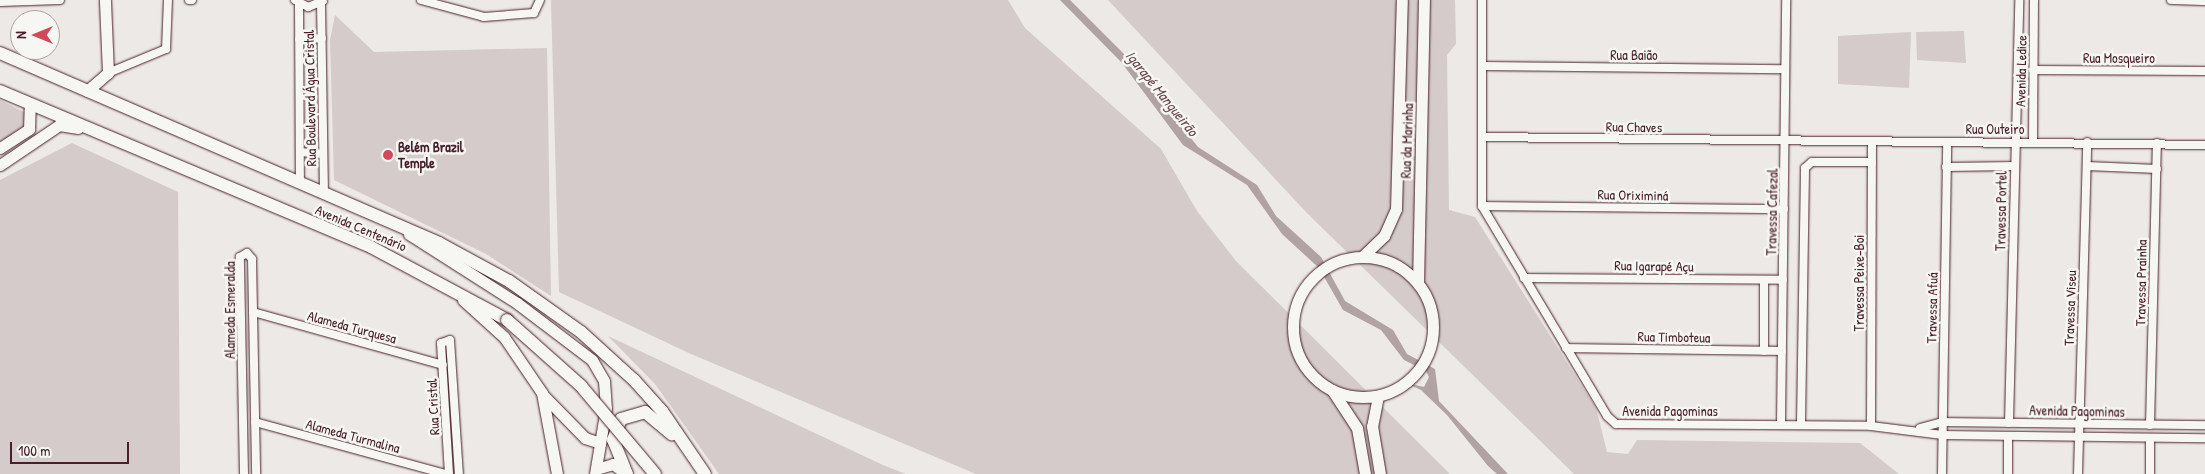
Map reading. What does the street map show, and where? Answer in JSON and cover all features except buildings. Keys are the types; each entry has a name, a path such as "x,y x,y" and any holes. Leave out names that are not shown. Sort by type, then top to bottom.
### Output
{"main road":[{"path":"86,91 108,73 105,0"},
{"name":"Rua da Marinha","path":"1363,256 1384,236 1396,209 1402,0"},
{"name":"Rua da Marinha","path":"1418,284 1424,0"},
{"name":"Avenida Centenário","path":"0,54 300,182 466,256 581,332 662,411 704,471"},
{"name":"Avenida Centenário","path":"0,92 371,247 447,285 507,320 581,386 655,474"},
{"path":"0,148 29,129 30,105"},
{"path":"0,165 59,125 86,129"},
{"name":"Avenida Centenário","path":"391,223 517,303 578,347 604,381 606,408 600,443"},
{"path":"1363,256 1394,264 1418,284 1432,320 1426,358 1417,372 1392,391 1378,396 1354,397 1332,390 1318,382 1299,357 1292,324 1299,297 1320,272 1333,263 1363,256"},
{"path":"447,285 504,337 542,394 585,438 600,443 595,471"},
{"path":"1332,390 1357,428 1365,474"},
{"path":"542,394 557,474"},
{"path":"1378,396 1372,426 1380,474"},
{"path":"627,474 617,456 613,435 621,419 638,411 663,426 704,471"},
{"path":"595,471 613,464 627,474"}],"street":[{"path":"0,2 60,0"},
{"path":"108,73 163,52 169,43 168,0"},
{"path":"421,0 484,17 534,13 540,0"},
{"path":"1482,0 1482,206"},
{"name":"Travessa Cafezal","path":"1781,424 1786,0"},
{"name":"Travessa Portel","path":"2009,423 2019,0"},
{"name":"Avenida Ledice","path":"2033,142 2034,0"},
{"path":"2171,0 2205,1"},
{"path":"296,2 308,7 322,2"},
{"name":"Rua Boulevard Água Cristal","path":"296,2 299,39 300,182"},
{"name":"Rua Boulevard Água Cristal","path":"322,2 324,193"},
{"path":"299,39 322,38"},
{"name":"Rua Baião","path":"1482,66 1785,69"},
{"name":"Rua Mosqueiro","path":"2033,70 2205,71"},
{"name":"Rua Chaves","path":"1482,137 1785,141"},
{"name":"Rua Outeiro","path":"1785,141 2087,142 2205,145"},
{"name":"Travessa Peixe-Boi","path":"1871,426 1872,141"},
{"name":"Travessa Afuá","path":"1942,474 1947,142"},
{"name":"Travessa Viseu","path":"2078,474 2087,142"},
{"name":"Travessa Prainha","path":"2150,425 2157,143"},
{"path":"300,152 323,154"},
{"path":"1801,424 1807,164 1872,162"},
{"path":"1946,167 2015,166"},
{"path":"2086,166 2157,168"},
{"name":"Rua Oriximiná","path":"1482,206 1784,209"},
{"name":"Avenida Pagominas","path":"1482,206 1607,416 1616,424 1801,424 1919,429 1942,435 2205,438"},
{"name":"Alameda Esmeralda","path":"244,473 240,257 245,253 251,257 256,474"},
{"name":"Rua Igarapé Açu","path":"1524,278 1783,280"},
{"path":"1764,280 1764,351"},
{"name":"Alameda Turquesa","path":"253,312 443,365"},
{"name":"Rua Cristal","path":"447,474 443,365 447,340 457,417 459,474"},
{"name":"Rua Timboteua","path":"1566,348 1782,351"},
{"path":"242,362 255,366"},
{"path":"445,416 457,417"},
{"name":"Alameda Turmalina","path":"255,422 447,474"},
{"name":"Avenida Pagominas","path":"1919,429 1943,422 2205,425"},
{"path":"2008,436 2008,474"},
{"path":"2150,438 2150,474"},
{"path":"244,473 256,474"}],"shaded area":[{"path":"551,0 1008,0 1025,28 1161,149 1197,211 1236,261 1450,474 976,474 691,354 559,292"},
{"path":"1060,0 1070,0 1123,53 1198,147 1257,185 1276,216 1321,257 1345,301 1393,330 1407,354 1435,369 1439,401 1508,474 1497,474 1488,466 1447,415 1421,390 1406,383 1424,387 1429,377 1426,371 1404,360 1381,330 1343,310 1319,268 1282,234 1247,185 1183,145 1122,63"},
{"path":"1108,0 1455,0 1456,44 1447,55 1449,210 1475,217 1596,408 1607,452 1628,454 1637,440 1860,443 1899,474 1574,474 1307,213"},
{"path":"335,15 374,52 547,48 551,296 486,254 334,180 330,40"},
{"path":"1964,31 1966,63 1917,60 1916,32"},
{"path":"1911,32 1909,88 1838,84 1838,36"},
{"path":"0,100 28,114 29,125 0,148"},
{"path":"72,143 178,192 180,474 0,474 0,180"},
{"path":"608,336 906,474 719,474 655,384"}],"place":[{"name":"Belém Brazil Temple","path":"388,155"}],"water label":[{"name":"Igarapé Mangueirão","path":"1162,93"}]}
